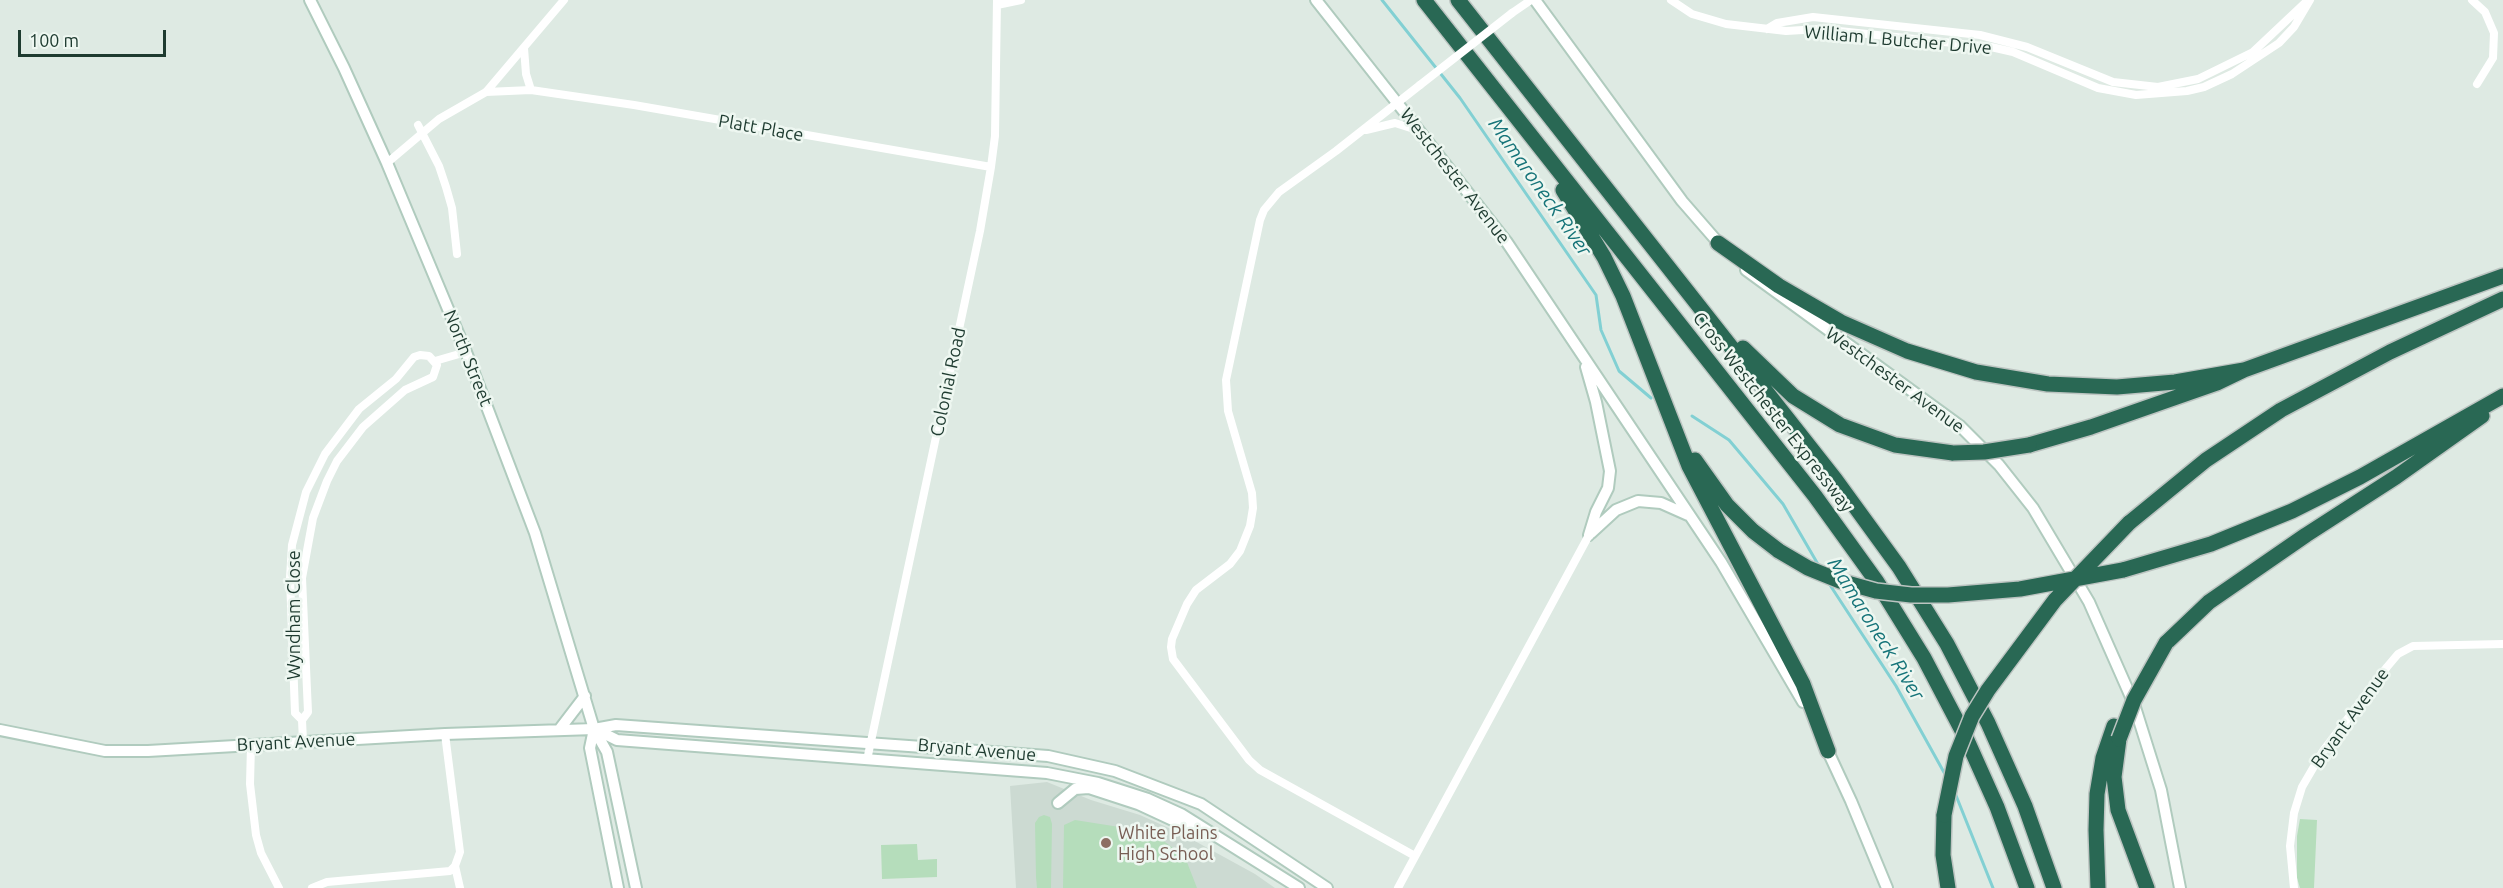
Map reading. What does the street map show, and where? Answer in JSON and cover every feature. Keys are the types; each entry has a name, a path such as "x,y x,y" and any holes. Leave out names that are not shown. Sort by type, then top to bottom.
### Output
{"highway":[{"name":"Cross Westchester Expressway","path":"1424,0 1825,509 1877,582 1924,658 1962,729 1997,807 2026,888"},
{"name":"Cross Westchester Expressway","path":"1458,0 1852,501 1899,567 1964,675 2004,757 2025,806 2054,888"},
{"path":"1514,114 1604,257 1623,296 1652,367 1689,466 1803,684 1828,751"},
{"path":"1718,243 1779,286 1840,322 1906,351 1976,372 2041,383 2111,387 2167,383 2244,370"},
{"path":"1680,282 1773,379 1816,411 1840,425 1880,441 1910,448 1953,453 1984,452 2029,445 2091,427 2217,383 2244,370 2503,276"},
{"path":"1948,888 1943,855 1944,815 1949,782 1960,742 1988,690 2055,600 2129,523 2206,460 2282,410 2390,352 2503,299"},
{"path":"1652,367 1686,443 1705,476 1740,519 1779,551 1808,568 1840,581 1876,591 1911,595 1948,595 2020,589 2123,570 2203,547 2292,512 2360,477 2503,397"},
{"path":"2098,888 2097,794 2103,758 2166,643 2209,602 2446,443 2503,397"},
{"path":"2116,732 2114,768 2116,802 2122,827 2147,888"}],"main road":[{"name":"North Street","path":"310,0 344,68 387,164 466,352 536,533 594,729 607,752 636,888"},
{"name":"Westchester Avenue","path":"1316,0 1506,242 1690,516 1773,646 1828,751 1887,888"},
{"name":"Westchester Avenue","path":"1533,0 1682,201 1718,243 1764,285 1960,426 1999,465 2033,508 2089,602 2134,704 2161,790 2180,888"},
{"path":"1580,350 1593,389 1610,471 1608,488 1596,512 1589,535"},
{"path":"1589,535 1611,513 1638,501 1661,503 1690,516"},
{"path":"559,730 585,696"},
{"name":"Bryant Avenue","path":"0,730 105,751 148,751 303,741 594,729 616,725 1047,756 1116,771 1201,804 1327,888"},
{"name":"North Street","path":"594,729 590,748 618,888"},
{"name":"Bryant Avenue","path":"594,729 617,740 1047,773 1081,779 1130,792 1164,806 1222,838 1299,888"},
{"path":"1058,803 1075,789 1089,788 1138,804 1194,830 1222,838"}],"street":[{"path":"387,164 439,120 486,92 564,0"},
{"path":"997,3 1022,0"},
{"path":"1415,856 1260,770 1249,760 1173,659 1172,639 1187,604 1196,590 1230,564 1240,551 1250,526 1253,508 1252,493 1228,411 1226,380 1264,210 1279,192 1361,132 1512,13 1533,0"},
{"name":"William L Butcher Drive","path":"1671,0 1692,14 1707,19 1726,24 1767,29 1777,23 1813,17 1980,35 2027,46 2113,82 2158,87 2198,79 2253,52 2309,0"},
{"path":"2472,0 2485,12 2492,24 2495,44 2493,58 2477,84"},
{"name":"Colonial Road","path":"867,760 980,231 991,167 995,136 997,3"},
{"path":"524,48 526,74 531,90"},
{"name":"Platt Place","path":"486,92 531,90 634,105 991,167"},
{"path":"1361,132 1395,123 1420,132"},
{"path":"418,125 439,166 453,208 457,254"},
{"name":"Wyndham Close","path":"435,362 466,352"},
{"name":"Wyndham Close","path":"302,720 295,713 290,578 292,545 306,492 325,454 359,409 396,379 414,357 429,356 437,365 433,377 405,390 363,427 337,462 313,518 305,551 302,578 308,712 302,720 303,741"},
{"path":"396,379 405,390"},
{"path":"325,454 337,462"},
{"path":"1398,888 1589,535"},
{"path":"290,578 302,578"},
{"name":"Bryant Avenue","path":"2294,888 2290,846 2294,813 2302,787 2323,751 2386,667 2398,654 2413,646 2503,644"},
{"path":"312,888 327,882 450,871 455,866 460,852 445,734"},
{"path":"251,745 250,784 256,835 261,853 279,888"},
{"path":"455,866 460,888"}],"shaded area":[{"name":"White Plains High School","path":"1047,782 1091,800 1140,815 1182,834 1255,874 1275,888 1016,888 1010,786"}],"green space":[{"path":"1044,815 1050,817 1052,824 1051,888 1037,888 1035,823 1039,817"},
{"path":"2300,819 2317,820 2314,888 2300,888 2297,878 2297,836"},
{"path":"1075,820 1147,832 1161,839 1185,857 1197,888 1063,888 1064,825"},
{"path":"917,844 918,860 937,859 937,877 882,879 881,845"}],"waterway":[{"name":"Mamaroneck River","path":"1382,0 1460,98 1596,295 1601,330 1619,371 1651,398"},
{"name":"Mamaroneck River","path":"1692,416 1729,440 1783,504 1819,566"},
{"name":"Mamaroneck River","path":"1828,582 1896,686 1946,776"},
{"name":"Mamaroneck River","path":"1955,793 1993,888"}],"place":[{"name":"White Plains High School","path":"1106,843"}]}
